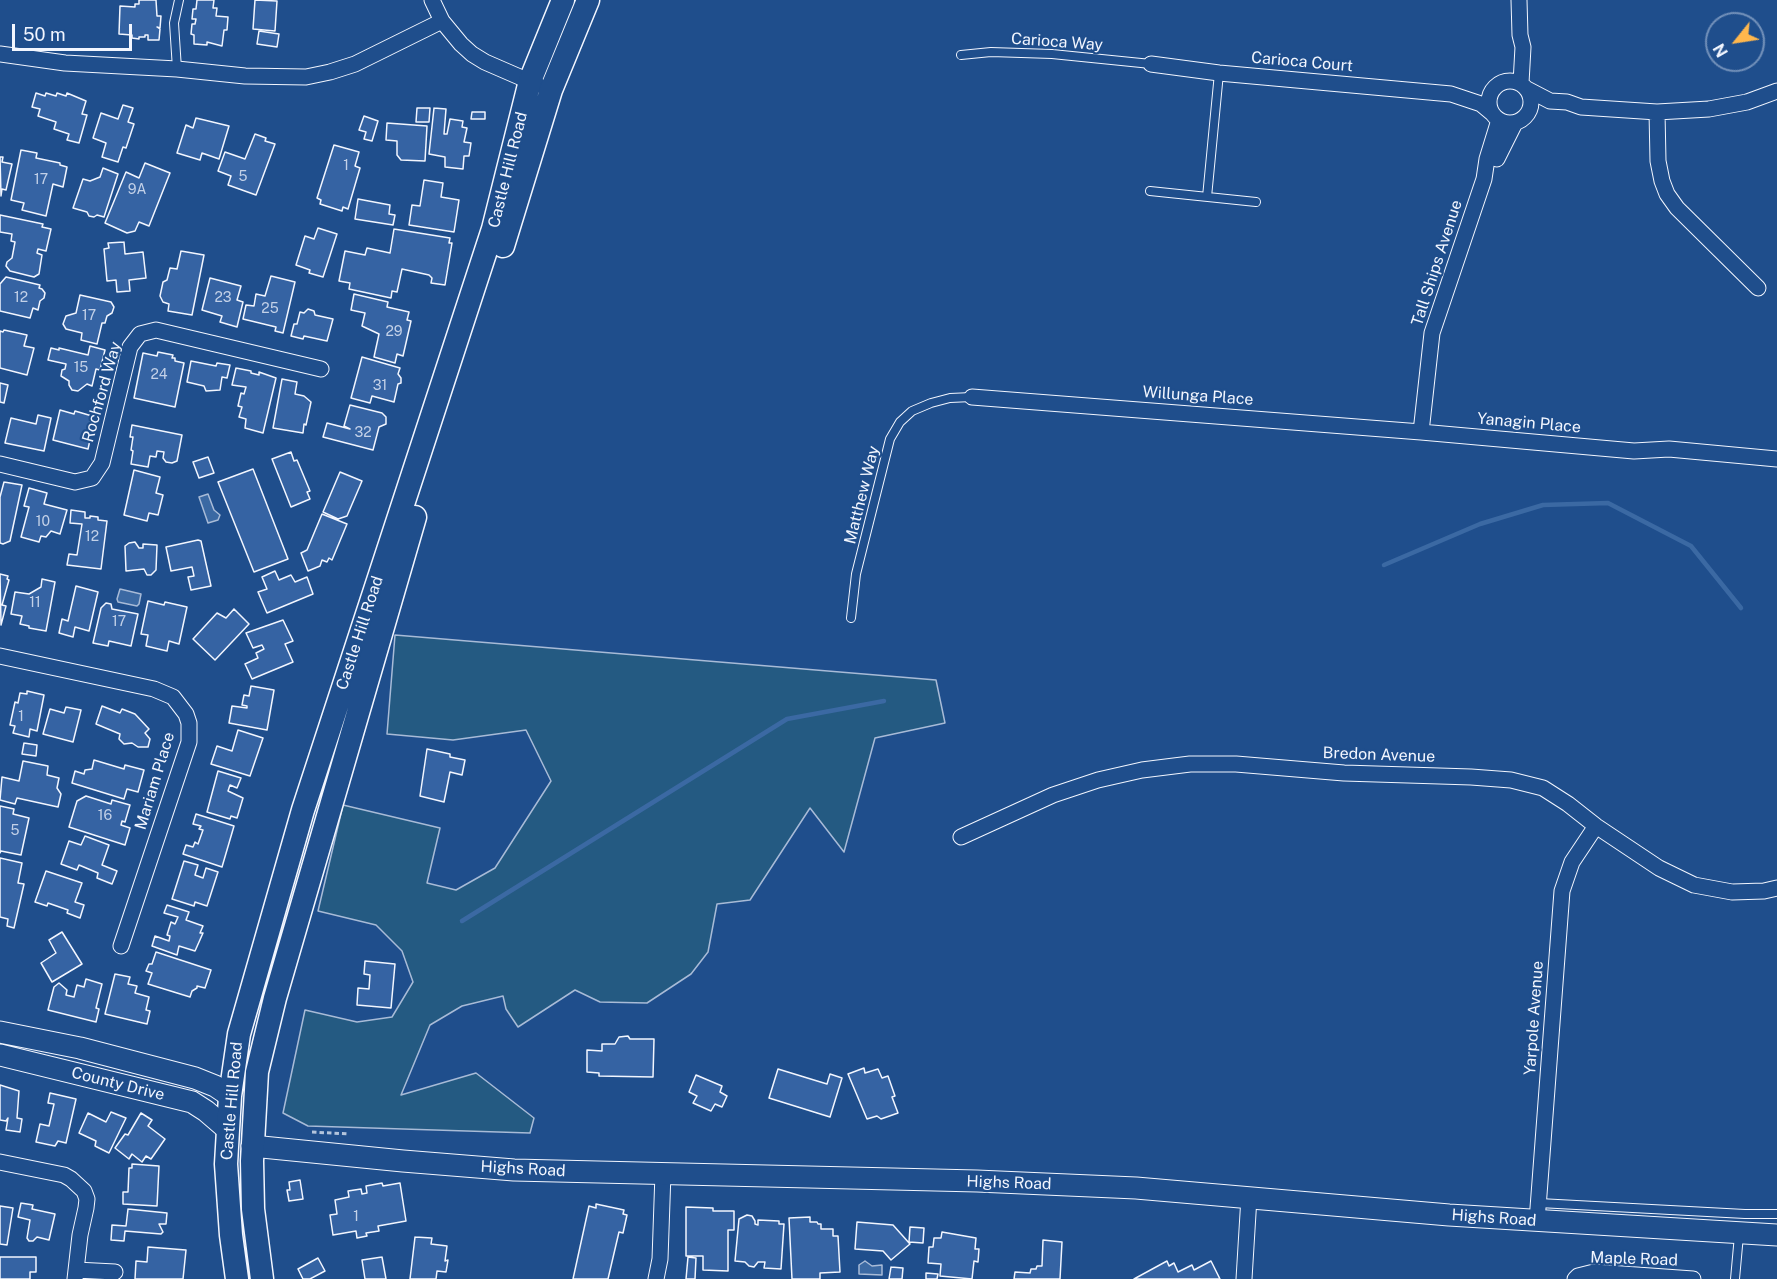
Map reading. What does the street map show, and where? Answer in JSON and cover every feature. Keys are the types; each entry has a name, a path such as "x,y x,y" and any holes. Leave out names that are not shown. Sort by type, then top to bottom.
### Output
{"main road":[{"name":"Castle Hill Road","path":"237,1279 226,1164 230,1096 239,1034 299,821 493,229 531,81 563,0"},
{"name":"Castle Hill Road","path":"262,1279 253,1209 252,1146 257,1072 275,998 408,539 517,205 551,90 588,0"},
{"path":"230,1096 243,1117 252,1146"},
{"path":"227,1129 252,1146"},
{"path":"226,1164 252,1146"}],"street":[{"path":"432,0 442,21 472,54 485,62 551,90"},
{"path":"1520,0 1524,86 1531,97 1531,105 1523,119 1515,123 1507,123 1496,117 1489,107 1489,98 1492,90 1501,82 1520,35"},
{"path":"0,54 64,63 274,77 306,77 355,64 442,21"},
{"name":"Carioca Court","path":"1150,64 1219,73 1451,94 1481,104 1496,117"},
{"path":"1501,82 1514,81 1550,100 1581,107 1657,111 1709,109 1747,102 1777,91"},
{"name":"Carioca Court","path":"1451,94 1487,90 1501,82"},
{"path":"1528,113 1549,110 1569,111 1581,107"},
{"path":"1657,111 1658,161 1667,194 1677,208 1758,288"},
{"name":"Tall Ships Avenue","path":"1421,432 1432,333 1484,178 1496,117"},
{"name":"Tall Ships Avenue","path":"1484,178 1496,162 1515,123"},
{"name":"Rochford Way","path":"0,464 75,482 92,478 102,463 130,347 140,334 156,330 321,369"},
{"name":"Willunga Place","path":"972,397 1421,432"},
{"name":"Yanagin Place","path":"1421,432 1634,451 1670,449 1777,459"},
{"name":"Mariam Place","path":"0,656 164,693 173,697 186,714 189,723 189,742 121,946"},
{"name":"Bredon Avenue","path":"962,837 1053,795 1098,780 1142,770 1190,765 1236,764 1344,773 1471,777 1511,780 1543,788 1659,868 1694,885 1732,892 1764,891 1777,888"},
{"name":"Yarpole Avenue","path":"1538,1212 1558,920 1562,891 1572,862 1596,826"},
{"name":"County Drive","path":"0,1032 80,1048 195,1078 215,1086 230,1096"},
{"name":"County Drive","path":"0,1055 192,1102 227,1129"},
{"name":"Highs Road","path":"252,1146 514,1170 976,1181 1136,1188 1449,1215 1538,1212 1739,1233 1773,1234"},
{"path":"0,1162 64,1175 72,1179 84,1191 87,1199 76,1275 116,1272"},
{"path":"656,1279 660,1259 663,1173"},
{"path":"1244,1279 1249,1197"},
{"name":"Maple Road","path":"1575,1279 1594,1272 1693,1279"}],"lane":[{"path":"177,69 174,23 179,0"},
{"name":"Carioca Way","path":"961,54 991,52 1052,54 1150,64"},
{"path":"1208,197 1219,73"},
{"path":"1150,190 1256,202"},
{"name":"Matthew Way","path":"851,618 859,564 890,439 900,422 912,411 950,398 972,397"},
{"path":"1538,1212 1777,1214"},
{"path":"1735,1279 1739,1233"}],"path":[{"path":"310,1132 349,1134"}],"shaded area":[{"path":"208,494 214,510 220,515 218,520 208,523 199,497"},
{"path":"120,589 141,594 139,604 137,606 118,602"},
{"path":"395,635 936,680 945,723 875,738 844,852 810,808 750,900 717,904 708,952 691,974 647,1003 600,1002 575,990 518,1027 506,1009 503,996 462,1006 430,1025 401,1095 476,1073 534,1118 530,1133 308,1126 283,1113 305,1010 357,1022 392,1017 413,982 402,951 376,925 318,911 343,805 440,828 427,883 456,890 495,868 551,781 526,730 453,740 387,734"},
{"path":"865,1261 872,1266 882,1265 882,1275 859,1274 859,1265"}],"building":[{"path":"139,0 156,0 157,16 161,16 160,28 157,27 160,29 159,40 148,40 148,35 139,37 139,39 132,38 132,35 119,34 120,6 135,7 135,4 139,4"},
{"path":"197,0 214,0 213,8 217,8 216,16 228,17 222,46 207,42 207,45 194,44 194,35 191,34 192,24 195,24 196,19 192,19"},
{"path":"255,0 277,1 275,31 253,29"},
{"path":"259,31 279,34 277,47 257,44"},
{"path":"36,93 56,96 57,93 66,96 67,93 86,101 82,114 87,115 79,143 67,140 69,134 54,129 56,122 38,116 40,109 32,107"},
{"path":"123,105 133,108 128,122 134,124 126,148 123,147 118,162 102,157 106,143 93,138 101,113 118,119"},
{"path":"417,108 430,108 429,122 416,122"},
{"path":"434,108 446,109 444,134 447,134 450,119 463,121 462,127 467,128 464,142 471,143 469,156 464,156 463,169 445,167 445,157 429,154"},
{"path":"472,112 485,112 485,119 471,119"},
{"path":"364,116 378,121 372,141 364,139 366,132 359,130"},
{"path":"196,118 229,126 219,159 202,153 200,160 177,153 186,125 193,128"},
{"path":"387,123 427,126 425,161 401,160 397,155 397,141 386,140"},
{"path":"255,134 275,144 256,195 228,185 231,176 218,171 225,152 245,159"},
{"path":"334,145 359,152 355,166 360,168 348,209 343,207 342,211 320,204 321,200 317,198"},
{"path":"21,150 37,153 36,158 60,163 67,167 63,187 53,184 46,216 22,210 24,203 11,200"},
{"path":"0,157 3,157 2,162 12,164 6,190 2,189 1,196"},
{"path":"145,163 170,173 149,226 139,222 135,231 127,233 105,223 126,172 139,178"},
{"path":"103,168 118,174 104,217 89,216 87,212 73,208 83,179 90,181 100,177"},
{"path":"424,180 443,183 441,197 459,200 454,232 409,225 412,205 420,206"},
{"path":"358,199 390,205 389,214 395,215 393,225 355,219"},
{"path":"0,215 43,224 42,227 51,229 46,251 38,249 37,253 42,255 39,274 34,277 10,271 6,266 12,258 15,242 11,241 12,234 0,232"},
{"path":"318,228 337,234 323,277 309,273 310,270 296,265 305,236 314,239"},
{"path":"394,229 450,238 449,243 452,243 445,285 431,283 432,278 429,275 402,269 397,292 392,291 391,298 349,289 350,283 339,281 345,251 365,255 367,248 390,253"},
{"path":"124,242 125,254 143,252 146,278 129,280 130,291 117,292 116,280 107,281 104,249 109,248 108,243"},
{"path":"181,251 204,255 192,315 168,311 169,304 163,302 160,296 163,282 167,280 170,268 177,269"},
{"path":"271,276 295,282 283,333 275,331 276,327 243,319 246,305 254,306 256,294 265,296"},
{"path":"6,277 40,285 39,288 45,293 38,310 33,308 30,318 0,311 0,284"},
{"path":"210,278 241,286 237,300 243,302 237,327 220,322 222,316 202,310"},
{"path":"354,294 388,302 387,307 409,312 407,320 411,321 403,356 397,354 395,363 374,357 379,334 362,326 365,313 351,310"},
{"path":"80,295 111,302 114,307 105,323 102,323 97,344 81,340 82,333 66,329 63,324 66,316 76,313"},
{"path":"308,309 314,311 315,315 333,319 327,341 291,336 300,312 304,313"},
{"path":"0,331 27,335 24,346 34,348 27,375 0,368"},
{"path":"90,346 105,350 100,370 96,369 92,386 87,384 78,391 72,390 69,381 61,376 66,364 48,360 51,348 88,355"},
{"path":"158,352 173,355 172,358 175,358 175,361 184,363 175,407 134,398 143,353 157,356"},
{"path":"362,357 400,368 398,374 401,383 398,384 394,402 372,396 370,403 351,398"},
{"path":"191,361 216,366 217,363 230,365 227,378 222,377 220,390 206,391 204,386 187,382"},
{"path":"236,368 276,378 263,433 245,428 246,419 239,417 242,407 238,406 241,393 244,394 246,387 232,385"},
{"path":"282,379 297,382 295,394 304,396 311,402 303,433 273,428"},
{"path":"0,383 8,385 4,403 0,402"},
{"path":"350,405 382,413 386,417 386,424 379,427 373,450 323,437 327,423 350,429 344,426"},
{"path":"60,410 92,416 90,421 94,422 88,449 53,440"},
{"path":"38,415 51,418 44,451 5,443 11,418 36,424"},
{"path":"132,425 182,435 177,461 166,462 163,458 164,452 157,451 156,457 150,456 148,467 131,464"},
{"path":"291,452 294,461 297,460 310,491 307,492 310,499 291,507 272,459"},
{"path":"208,457 214,473 199,478 193,462"},
{"path":"253,469 288,559 254,572 218,482"},
{"path":"134,470 160,477 156,493 163,495 158,515 149,513 147,521 124,515"},
{"path":"340,472 362,481 347,516 338,519 323,512"},
{"path":"4,482 22,485 10,541 3,544 0,543 0,497"},
{"path":"29,488 47,493 44,504 67,510 60,534 51,531 46,537 41,536 39,542 21,537 29,507 24,506"},
{"path":"71,510 85,512 85,518 98,517 98,520 107,521 101,569 67,565 69,554 77,555 82,524 70,523"},
{"path":"322,514 347,524 332,560 329,558 327,562 322,560 320,566 308,571 301,553 307,550"},
{"path":"201,541 211,586 191,590 188,577 194,576 192,567 171,571 166,547"},
{"path":"135,542 139,548 143,548 143,544 157,545 156,570 151,575 147,575 144,569 126,571 125,546"},
{"path":"275,571 279,580 291,575 295,582 307,577 313,594 267,613 258,592 267,589 262,577"},
{"path":"0,574 8,576 9,580 2,605 6,606 1,625"},
{"path":"42,579 55,582 46,631 20,624 22,616 11,614 15,592 29,594 41,587"},
{"path":"76,586 98,592 89,631 75,627 73,637 59,633 62,619 68,621"},
{"path":"148,601 187,607 179,644 169,641 167,651 146,646 148,635 141,634"},
{"path":"106,603 111,604 112,609 138,614 131,646 109,641 108,646 93,643 101,608"},
{"path":"234,609 249,624 215,660 193,639 217,613 226,618"},
{"path":"283,620 293,641 285,644 293,662 252,679 245,664 258,658 256,653 264,649 262,645 253,648 246,633"},
{"path":"251,686 274,690 267,730 229,723 232,706 247,708 242,705 244,695 249,696"},
{"path":"27,691 44,695 37,731 30,729 29,737 13,733 15,726 10,725 15,702 18,703 20,693 27,694"},
{"path":"102,706 120,713 122,709 135,714 149,729 145,733 150,739 148,747 138,747 132,743 124,744 119,739 120,734 96,724"},
{"path":"66,707 81,710 73,742 43,734 50,709 64,713"},
{"path":"238,730 263,738 250,776 211,764 217,746 232,751"},
{"path":"24,743 37,745 36,756 22,754"},
{"path":"427,749 465,760 462,775 450,772 444,802 420,796"},
{"path":"94,760 124,769 125,765 144,770 138,792 127,789 124,799 72,783 75,771 84,774 85,770 92,769"},
{"path":"23,761 48,766 47,775 59,778 57,788 61,794 58,807 17,798 15,804 0,800 2,777 19,781"},
{"path":"218,771 241,778 237,788 230,785 228,791 243,798 237,818 231,816 230,819 207,812"},
{"path":"86,796 111,804 112,800 130,805 125,822 122,821 121,825 130,828 125,845 69,827 77,801"},
{"path":"0,806 14,809 13,814 29,818 21,855 1,851 0,853"},
{"path":"196,814 234,826 222,867 183,854 186,845 193,847 195,842 198,844 203,830 199,829 201,826 193,824"},
{"path":"85,836 109,845 102,865 117,871 112,884 97,878 98,873 79,865 77,870 61,864 69,841 81,845"},
{"path":"0,858 22,863 18,883 24,884 14,928 7,926 8,919 0,917"},
{"path":"184,861 198,865 195,875 203,878 206,868 218,872 207,906 195,902 194,906 172,899"},
{"path":"46,871 82,883 75,902 84,905 80,918 67,913 68,910 48,903 47,906 35,902"},
{"path":"167,905 189,912 186,920 203,926 200,933 203,933 195,951 179,946 177,955 152,946 155,936 169,941 170,936 167,935 171,922 175,924 178,917 164,913"},
{"path":"62,932 82,964 52,982 41,963 56,953 49,940"},
{"path":"156,952 211,970 205,988 197,986 190,997 148,984 152,973 146,971 149,964 152,964"},
{"path":"365,961 395,964 391,1008 357,1005 358,988 369,989 370,975 364,974"},
{"path":"115,974 130,977 128,984 137,986 135,993 149,997 146,1010 150,1011 147,1024 105,1014"},
{"path":"86,979 102,984 96,1008 99,1009 96,1022 48,1010 54,987 59,983 67,990 66,995 74,997 77,985 84,987"},
{"path":"628,1036 630,1039 654,1039 653,1077 599,1076 599,1073 587,1072 587,1050 602,1051 602,1044 615,1044 619,1037"},
{"path":"864,1068 865,1073 878,1069 882,1078 888,1076 898,1113 881,1119 877,1116 867,1119 848,1074"},
{"path":"778,1069 827,1084 830,1074 842,1078 830,1117 769,1098"},
{"path":"696,1075 722,1086 720,1092 727,1096 722,1107 715,1104 711,1111 693,1103 697,1096 689,1092"},
{"path":"0,1085 19,1091 17,1118 22,1119 20,1132 6,1130 8,1118 6,1121 0,1120"},
{"path":"50,1093 76,1099 66,1143 58,1141 55,1146 36,1142 40,1124 49,1126 54,1104 48,1103"},
{"path":"111,1112 126,1118 109,1153 95,1146 96,1141 79,1133 88,1113 106,1122"},
{"path":"141,1113 152,1120 148,1126 165,1139 151,1159 146,1156 142,1162 132,1154 129,1159 115,1148 125,1134 128,1135"},
{"path":"132,1164 159,1166 157,1206 123,1204 123,1192 128,1192 129,1168 132,1168"},
{"path":"300,1180 303,1199 289,1201 287,1190 290,1190 289,1182"},
{"path":"382,1183 383,1186 400,1183 406,1221 378,1226 379,1231 366,1233 367,1236 357,1238 356,1231 333,1235 330,1215 337,1214 335,1200 349,1197 348,1191 361,1189 362,1194 367,1193 366,1186"},
{"path":"21,1203 33,1205 32,1209 55,1214 49,1240 37,1237 29,1241 27,1238 30,1220 18,1217"},
{"path":"596,1204 624,1210 623,1214 627,1215 623,1233 619,1232 608,1279 573,1279 589,1206 596,1208"},
{"path":"0,1206 13,1208 7,1245 0,1244"},
{"path":"686,1207 734,1211 734,1230 728,1230 728,1271 703,1270 703,1256 686,1256"},
{"path":"128,1209 167,1213 166,1224 159,1224 163,1232 161,1234 125,1231 124,1241 111,1240 112,1225 126,1226"},
{"path":"747,1215 752,1216 755,1224 758,1225 758,1220 779,1221 779,1224 784,1224 781,1269 764,1268 765,1262 758,1262 754,1267 745,1262 735,1261 739,1219"},
{"path":"810,1217 810,1222 821,1224 821,1229 833,1229 833,1236 838,1236 840,1272 820,1273 820,1279 792,1279 789,1218"},
{"path":"857,1222 893,1225 910,1244 891,1260 883,1251 855,1249"},
{"path":"910,1227 924,1228 923,1243 909,1242"},
{"path":"942,1232 976,1238 975,1249 979,1249 978,1262 974,1261 972,1279 940,1276 941,1264 928,1263 929,1247 933,1247 934,1238 941,1238"},
{"path":"415,1237 432,1238 431,1244 447,1246 446,1272 437,1271 436,1279 410,1279"},
{"path":"1043,1240 1062,1242 1060,1279 1014,1279 1015,1272 1030,1273 1031,1269 1042,1266"},
{"path":"148,1247 186,1250 183,1279 135,1279 136,1261 147,1262"},
{"path":"0,1257 36,1257 36,1272 30,1272 30,1279 0,1279"},
{"path":"382,1257 386,1279 365,1279 362,1260"},
{"path":"688,1257 696,1258 695,1279 686,1279"},
{"path":"318,1258 325,1271 310,1279 303,1279 298,1269"},
{"path":"1167,1261 1169,1266 1174,1263 1178,1272 1192,1265 1194,1270 1211,1261 1220,1279 1134,1279"},
{"path":"891,1267 903,1268 902,1279 889,1279"},
{"path":"926,1273 938,1274 937,1279 926,1279"}],"waterway":[{"path":"1384,565 1480,524 1543,505 1608,503 1691,546 1741,608"},
{"path":"462,921 787,719 884,701"}]}
